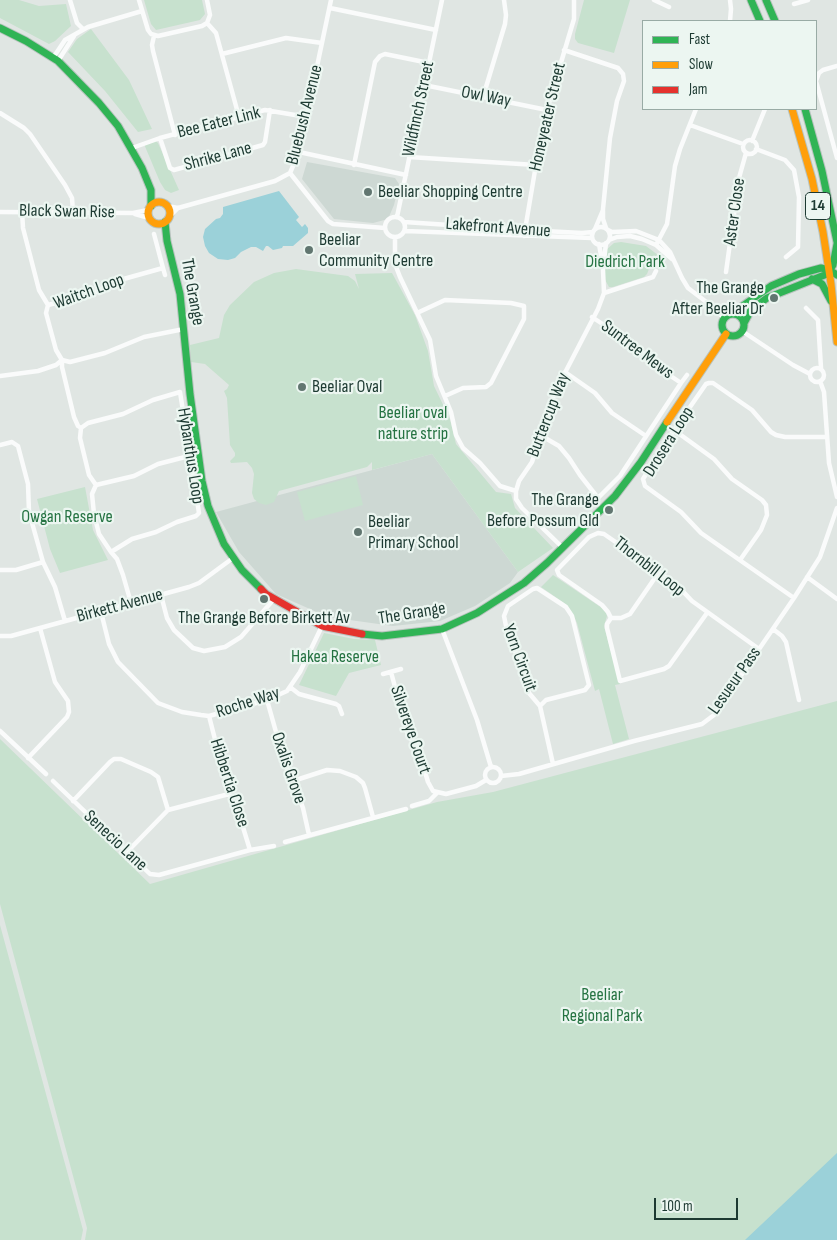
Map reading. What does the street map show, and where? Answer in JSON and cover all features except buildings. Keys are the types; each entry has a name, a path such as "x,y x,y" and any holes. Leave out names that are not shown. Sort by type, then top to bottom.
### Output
{"main road":[{"path":"751,0 760,20"},
{"path":"766,0 775,20"},
{"path":"0,28 55,59 99,103 118,126 132,148 151,190 170,211 167,219 156,224 149,218 151,190"},
{"name":"14","path":"792,110 812,179 830,270 837,342"},
{"name":"14","path":"805,110 822,171 837,243"},
{"path":"149,208 164,204"},
{"name":"The Grange","path":"166,241 167,219"},
{"name":"The Grange","path":"156,224 166,241 180,294 195,433 205,495 217,530 233,558 250,579 274,599 322,626 348,632 382,636 442,629 477,613 524,583 615,496 641,462 726,334"},
{"path":"837,243 835,259 830,270 823,276 767,298 751,310 742,331 737,336 726,334 722,328 724,318 759,294 784,280 821,268 830,270 837,275"},
{"path":"812,279 822,284 833,306"},
{"path":"732,314 741,317 744,323"}],"street":[{"path":"70,0 77,23 83,29"},
{"path":"139,0 148,30 154,36 162,36 207,23 210,15 207,0"},
{"name":"Bluebush Avenue","path":"167,219 178,208 276,181 290,174 299,152 331,0"},
{"name":"Wildfinch Street","path":"397,217 442,0"},
{"path":"483,97 505,24 504,0"},
{"name":"Honeyeater Street","path":"524,236 547,110 574,18 574,0"},
{"path":"654,0 669,7"},
{"path":"730,0 730,20"},
{"path":"794,4 808,0"},
{"path":"330,8 436,30"},
{"path":"55,59 75,34 83,29 93,24 142,11"},
{"path":"207,23 216,34 238,117"},
{"path":"154,36 153,51 175,134"},
{"path":"222,54 286,38 322,43"},
{"path":"564,50 618,68 623,74 624,81 617,101 610,138 603,209 603,219 610,235 608,241"},
{"path":"354,164 376,62 380,56 385,54 429,63"},
{"path":"817,79 823,70 837,66"},
{"name":"Owl Way","path":"424,85 547,110"},
{"path":"817,85 837,158"},
{"name":"Bee Eater Link","path":"132,148 160,138 261,111 270,110 307,117"},
{"name":"Shrike Lane","path":"160,138 170,168 174,170 263,145 270,110"},
{"path":"656,245 667,224 680,149 696,110"},
{"path":"752,141 765,110"},
{"path":"0,113 30,134 66,185 72,198 73,211"},
{"path":"690,125 743,144"},
{"path":"743,144 746,141 752,141 756,144 756,149"},
{"path":"743,144 743,150 746,153 753,153 756,149"},
{"path":"756,149 785,160 794,170 799,197 798,247 786,256"},
{"path":"299,152 406,175"},
{"name":"Aster Close","path":"726,272 739,178 746,153"},
{"path":"409,157 536,165"},
{"path":"290,174 328,221 333,224 385,228"},
{"name":"Bluebush Avenue","path":"164,204 178,208"},
{"name":"Black Swan Rise","path":"133,213 149,208"},
{"path":"603,209 592,238 599,244 617,237 630,236 656,245 675,262"},
{"name":"Black Swan Rise","path":"0,212 73,211 133,213 149,218"},
{"path":"22,212 23,228 39,290 48,305"},
{"path":"397,217 404,222 405,226 403,234 395,237 388,234 385,228 389,219 397,217"},
{"name":"Lakefront Avenue","path":"404,222 582,233 594,230"},
{"path":"594,230 599,227 612,232 636,231 659,240 670,252 688,288 710,304 724,318"},
{"name":"Lakefront Avenue","path":"404,231 592,238"},
{"path":"154,234 165,275"},
{"path":"395,237 395,264 430,340 436,376 451,412 456,435 463,448 480,463 500,486 516,491 516,499 522,508 562,547"},
{"name":"Buttercup Way","path":"603,270 608,241"},
{"name":"Buttercup Way","path":"516,491 519,482 532,462 555,392 604,293 599,244"},
{"name":"Waitch Loop","path":"81,428 74,417 62,360 56,350 46,317 45,311 48,305 92,294 120,280 163,268"},
{"path":"604,293 653,277 656,271"},
{"path":"417,313 445,300 511,303 524,306 524,319 491,383 486,388 463,388 445,396"},
{"path":"806,308 818,320 821,368 824,375 820,381"},
{"name":"Suntree Mews","path":"592,317 637,347 656,366 681,382"},
{"path":"0,376 38,371 56,365 62,360 70,362 105,353 144,337 184,330"},
{"path":"742,331 792,365 810,374 813,381 820,381"},
{"path":"810,374 814,368 821,368"},
{"path":"565,372 594,393 612,413 646,436"},
{"name":"Suntree Mews","path":"540,435 559,446 598,498 620,476 687,375"},
{"path":"820,381 824,392 829,463 837,496"},
{"name":"Drosera Loop","path":"794,598 701,532 681,512 644,484 643,479 706,384 711,383 752,410 771,432 776,435 785,438 827,436"},
{"name":"Hybanthus Loop","path":"110,552 132,539 156,532 198,514 179,386"},
{"name":"Hybanthus Loop","path":"81,428 88,423 123,414 153,400 180,392"},
{"path":"81,428 80,438 89,475 96,485"},
{"path":"674,430 714,459 732,479 762,500 766,505 767,515 761,530 740,560"},
{"path":"0,445 16,443 28,484 30,512 43,562 58,593 65,620"},
{"path":"96,485 134,476 158,464 189,456"},
{"path":"96,485 92,494 99,534 110,552 117,559 124,575 131,603"},
{"name":"Lesueur Pass","path":"486,780 497,783 501,776 511,776 702,724 714,715 807,577 823,550 837,508"},
{"name":"Thornbill Loop","path":"611,618 602,605 558,572 560,565 589,537 598,533 607,535 676,584 707,613 759,648"},
{"name":"Birkett Avenue","path":"0,636 11,636 199,583 233,558"},
{"path":"0,570 16,570 43,562"},
{"path":"659,572 630,614 621,618 611,618 607,624 620,681 670,666 707,613"},
{"path":"807,577 837,599"},
{"name":"Yorn Circuit","path":"540,706 546,700 585,690 589,685 572,616 566,607 537,588 508,606 504,616 508,636 522,666 529,693 540,706 554,764"},
{"path":"161,595 174,630 193,648 204,651 225,646 241,637 274,599"},
{"name":"Roche Way","path":"101,612 114,657 158,703 182,712 208,716 267,700 278,696 290,687 322,626"},
{"path":"28,758 69,712 68,701 55,682 40,628"},
{"path":"773,628 782,636 788,647 799,700"},
{"path":"442,629 477,720 491,767"},
{"name":"Silvereye Court","path":"383,674 401,669"},
{"name":"Silvereye Court","path":"391,672 407,732 420,755 430,787 437,793 446,794 476,786 486,780"},
{"path":"290,687 299,694 336,704 339,706 342,714"},
{"name":"Oxalis Grove","path":"267,700 282,757 303,808 309,835"},
{"name":"Hibbertia Close","path":"208,716 229,794 235,803 242,821 250,850"},
{"path":"0,731 46,774"},
{"path":"73,801 110,762 114,759 121,759 158,777 168,810"},
{"path":"491,767 498,769 501,776"},
{"path":"486,780 485,772 491,767"},
{"path":"293,781 327,770 340,771 356,776 366,788 373,817"},
{"name":"Senecio Lane","path":"53,781 150,874 159,876 250,850 274,846"},
{"path":"412,806 429,801 437,793"},
{"path":"126,852 168,810 229,794"},
{"path":"285,842 406,809"}],"shaded area":[{"path":"307,162 395,178 399,184 394,205 388,219 373,223 334,219 302,179"},
{"name":"Beeliar Primary School","path":"432,454 518,572 510,583 475,606 440,621 393,626 328,617 276,594 239,552 216,512"}],"green space":[{"path":"0,0 19,0 39,6 66,4 71,26 49,44 0,18"},
{"path":"144,0 202,0 205,14 200,20 156,30 151,24"},
{"path":"584,0 630,0 614,53 578,43 575,39"},
{"path":"91,29 129,80 152,129 138,132 105,91 68,52 77,39"},
{"path":"155,140 179,190 171,193 165,190 160,182 144,144"},
{"name":"Diedrich Park","path":"621,242 646,246 662,258 662,264 655,262 651,264 644,277 609,287 604,278 606,250 614,243"},
{"name":"Beeliar Oval","path":"296,269 348,276 355,281 359,289 355,274 392,273 415,315 428,351 434,386 450,419 456,444 496,492 511,494 515,508 553,548 518,572 432,454 372,470 372,462 367,467 279,491 274,502 266,505 254,499 252,493 254,474 252,468 247,462 231,463 230,461 235,456 235,453 230,445 227,398 224,391 229,385 205,364 191,362 190,345 219,338 224,315 230,305 254,282 274,273"},
{"path":"356,476 363,505 305,521 297,492"},
{"name":"Owgan Reserve","path":"85,487 93,530 108,560 60,573 50,549 37,499"},
{"path":"553,575 605,610 607,616 604,626 620,684 615,685 629,739 613,744 599,689 595,691 577,623 571,611 564,603 541,587"},
{"name":"Hakea Reserve","path":"324,633 354,639 375,640 381,665 349,673 336,696 299,685"},
{"name":"Beeliar Regional Park","path":"837,701 837,1240 85,1240 87,1228 0,904 0,739 150,884 437,802 493,792"},
{"path":"0,925 83,1230 81,1240 0,1240"}],"water":[{"path":"279,191 299,217 296,220 302,227 305,224 308,228 308,233 293,246 283,246 273,250 266,246 263,251 256,247 251,247 241,252 235,258 228,260 218,259 209,253 203,237 205,229 216,219 220,218 223,214 223,207"},
{"path":"837,1153 837,1240 745,1240 781,1206"}],"traffic: fast":[{"path":"751,0 760,20"},
{"path":"766,0 775,20"},
{"path":"0,28 26,41 58,61 99,103 118,126 142,168 151,190 151,206"},
{"path":"805,110 822,171 837,242"},
{"path":"165,222 167,241 180,294 190,394 202,481 208,506 224,544 242,570 261,589"},
{"path":"744,323 751,310 767,298 827,274 833,265 837,244"},
{"path":"731,314 771,286 799,274 821,268 837,275"},
{"path":"812,279 822,284 831,301"},
{"path":"733,314 741,317 744,325 741,333 733,336 725,333 722,325 725,317 733,314"},
{"path":"362,634 382,636 442,629 477,613 524,583 615,496 641,462 667,422"}],"traffic: slow":[{"path":"792,110 812,179 823,232 837,342"},
{"path":"159,202 167,205 170,213 167,221 159,224 151,221 148,213 151,205 159,202"},
{"path":"667,422 726,334"}],"traffic: jam":[{"path":"261,589 266,594 322,626 362,634"}],"place":[{"name":"Beeliar Shopping Centre","path":"368,192"},
{"name":"Beeliar Community Centre","path":"309,250"},
{"name":"The Grange After Beeliar Dr","path":"774,298"},
{"name":"Beeliar Oval","path":"302,387"},
{"name":"The Grange Before Possum Gld","path":"609,510"},
{"name":"Beeliar Primary School","path":"358,532"},
{"name":"The Grange Before Birkett Av","path":"264,599"}],"park label":[{"name":"Beeliar oval nature strip","path":"413,423"}]}
